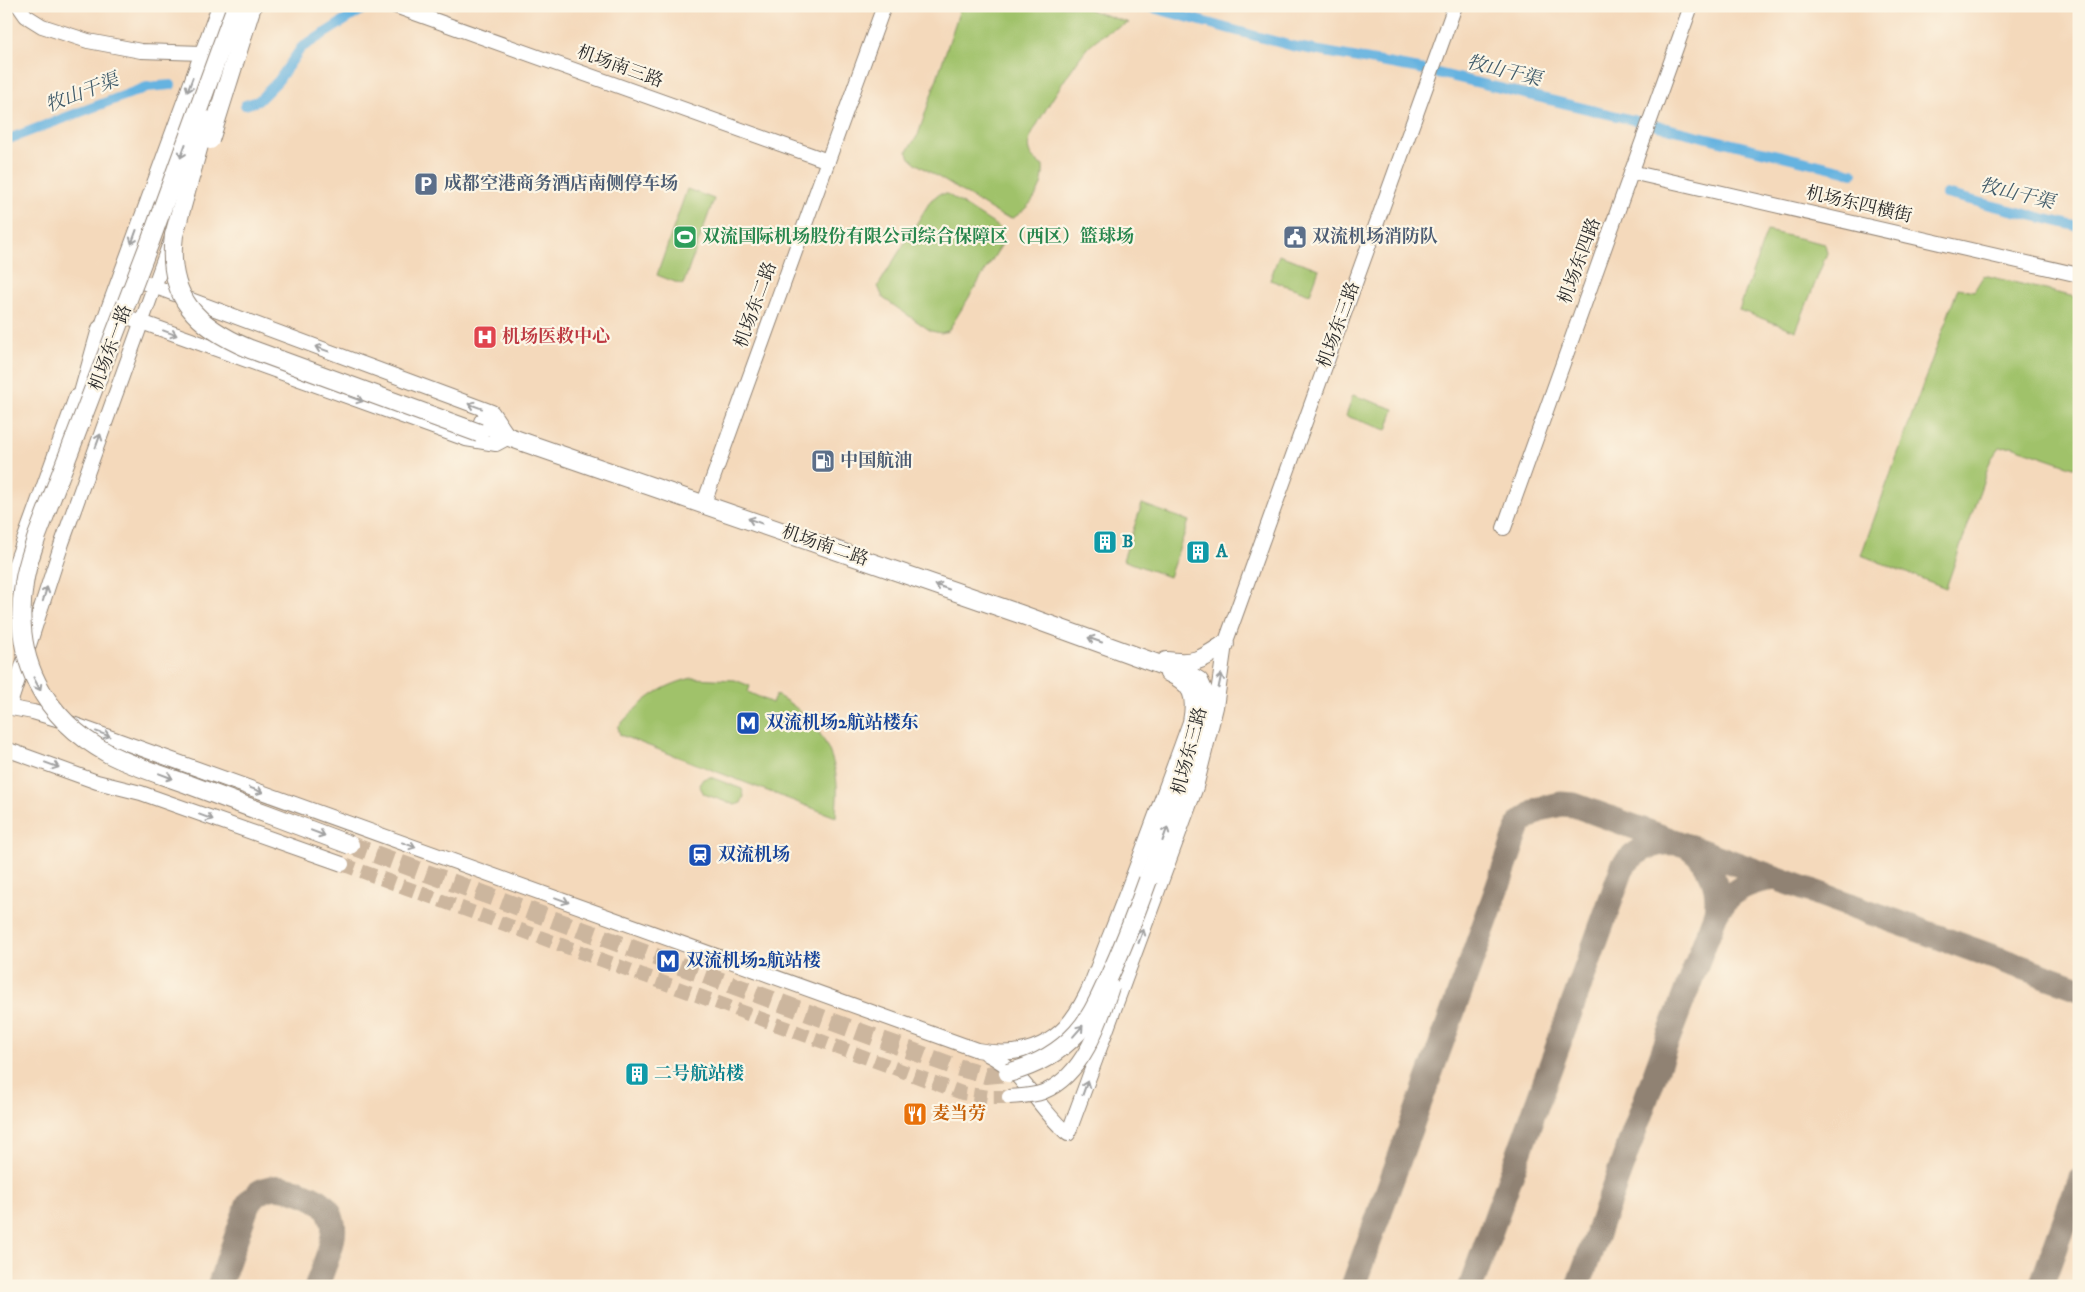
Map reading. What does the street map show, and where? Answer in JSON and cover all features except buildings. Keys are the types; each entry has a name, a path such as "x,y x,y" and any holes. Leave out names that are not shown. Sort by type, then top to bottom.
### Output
{"main road":[{"path":"236,6 174,235 173,270 177,286 184,300 197,318 207,327 235,343 481,427"},
{"path":"15,590 150,242 236,6"},
{"path":"252,6 185,224 182,251 184,270 190,288 202,308 210,316 237,332 481,427"},
{"path":"101,329 74,425 15,590 23,641 33,676 52,709 82,737 125,761 350,845"},
{"name":"机场南二路","path":"481,427 488,436 509,437 1141,656"},
{"path":"1141,656 1184,663 1198,662 1225,644"},
{"name":"机场东三路","path":"1008,1073 1044,1060 1060,1048 1076,1034 1099,999 1131,925 1176,803 1202,718 1204,692 1199,682 1192,676 1141,656"},
{"path":"1176,803 1205,750"}],"street":[{"path":"19,6 26,16 42,26 88,41 141,51 202,53"},
{"name":"机场东一路","path":"15,590 101,329 219,6"},
{"name":"机场东一路","path":"8,707 62,543 140,323 261,6"},
{"name":"机场东二路","path":"704,503 884,6"},
{"name":"机场东三路","path":"977,1050 1007,1065 1041,1102 1058,1125 1068,1134 1196,787 1216,707 1225,644 1455,6"},
{"name":"机场东四路","path":"1504,528 1691,6"},
{"name":"机场南三路","path":"397,7 828,161"},
{"name":"机场东四横街","path":"1632,172 2079,275"},
{"path":"108,310 466,439 496,444 509,437 492,412 121,274"},
{"path":"6,614 33,629"},
{"path":"6,626 33,629"},
{"path":"8,707 48,716 98,732 977,1050 1004,1053 1023,1051 1042,1044 1057,1034 1070,1021 1083,1000 1135,872 1190,722 1193,707 1186,685 1158,671 1141,656"},
{"path":"6,749 97,782 141,794 342,864"},
{"path":"1009,1097 1032,1095 1051,1088 1079,1062 1091,1041 1109,997 1131,925"}],"green space":[{"path":"961,6 1078,6 1129,23 1108,32 1090,45 1056,92 1032,135 1028,146 1032,156 1043,166 1042,182 1031,203 1013,218 1002,216 917,164 910,158 907,151 918,135"},
{"name":"双流国际机场股份有限公司综合保障区（西区）篮球场","path":"687,189 714,199 683,285 657,275"},
{"path":"939,194 947,194 1000,228 1002,244 948,331 941,333 931,331 883,298 878,286 931,200"},
{"path":"1767,231 1825,244 1827,253 1796,331 1739,310"},
{"path":"1279,255 1319,269 1310,294 1270,280"},
{"path":"1984,275 2079,298 2079,469 2012,446 2000,447 1991,459 1946,588 1861,555 1958,288 1974,291"},
{"path":"1353,395 1394,409 1387,430 1346,416"},
{"path":"1142,504 1189,521 1169,577 1123,560"},
{"path":"692,678 735,680 750,686 748,692 772,703 776,695 800,711 819,732 831,757 837,785 836,817 620,735 618,727 643,702 669,686"},
{"path":"710,777 742,789 744,796 741,803 735,805 704,794 699,785 703,779"}],"waterway":[{"name":"牧山干渠","path":"245,105 258,101 278,81 301,48 368,6"},
{"name":"牧山干渠","path":"1146,6 1292,46 1425,70 1853,173"},
{"name":"牧山干渠","path":"6,140 147,87 171,85"},
{"name":"牧山干渠","path":"1946,194 2079,227"}],"taxiway":[{"path":"1353,1286 1520,823 1540,809 1561,804 1574,805 2079,988"},
{"path":"1471,1286 1623,866 1634,855 1654,845 1677,843"},
{"path":"1578,1286 1664,1049 1716,913 1717,893 1709,869 1691,847"},
{"path":"1716,913 1734,892 1757,881 1776,878"},
{"path":"2041,1286 2079,1181"},
{"path":"219,1286 248,1204 259,1193 278,1187 316,1199 325,1206 331,1216 334,1230 333,1238 317,1286"}],"tunnel":[{"path":"350,845 953,1066 986,1075 1008,1073"},
{"path":"342,864 962,1093 989,1097 1009,1097"}],"place":[{"name":"成都空港商务酒店南侧停车场","path":"426,184"},
{"name":"双流国际机场股份有限公司综合保障区（西区）篮球场","path":"685,237"},
{"name":"双流机场消防队","path":"1295,237"},
{"name":"机场医救中心","path":"485,337"},
{"name":"中国航油","path":"823,461"},
{"name":"B","path":"1105,542"},
{"name":"A","path":"1198,552"},
{"name":"双流机场2航站楼东","path":"748,723"},
{"name":"双流机场","path":"700,855"},
{"name":"双流机场2航站楼","path":"668,961"},
{"name":"二号航站楼","path":"637,1074"},
{"name":"麦当劳","path":"915,1114"}]}
